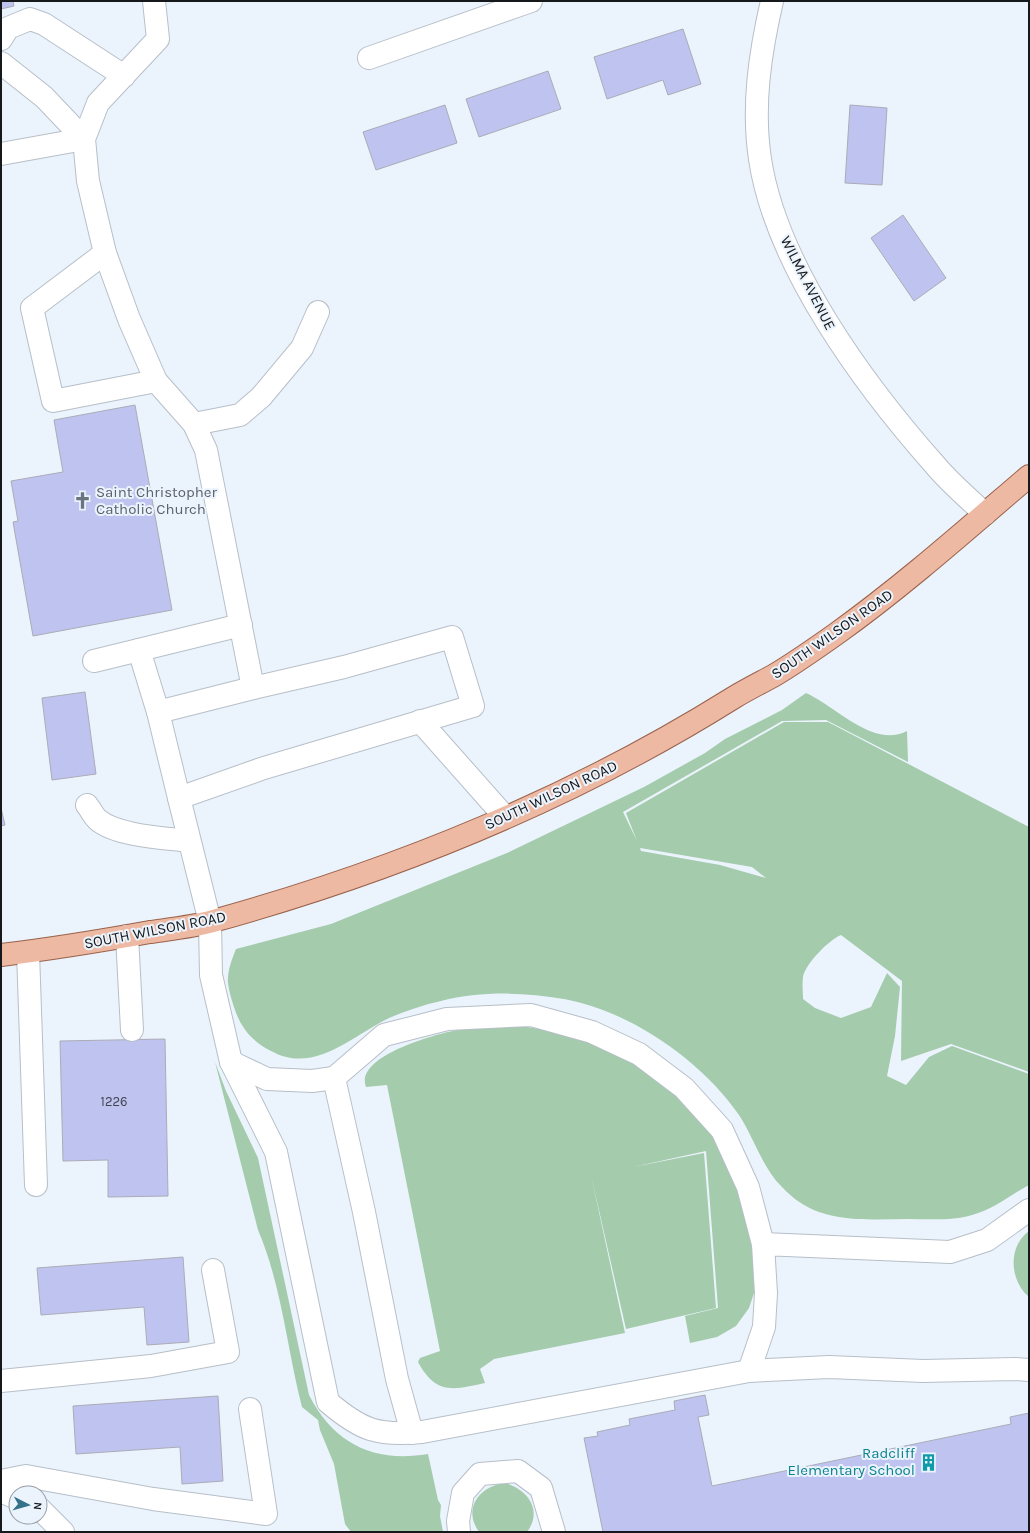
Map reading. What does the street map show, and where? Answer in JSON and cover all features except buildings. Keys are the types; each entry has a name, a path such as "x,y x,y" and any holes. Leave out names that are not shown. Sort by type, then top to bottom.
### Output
{"main road":[{"name":"SOUTH WILSON ROAD","path":"1,955 28,952 210,922 348,879 450,841 505,817 616,765 713,712 733,698 775,674 836,634 894,590 1029,476"}],"street":[{"path":"154,1 158,39 98,104 84,139 88,181 105,253 129,319 156,380 194,424 206,450 253,688"},
{"path":"369,58 531,1"},
{"name":"WILMA AVENUE","path":"772,1 764,38 759,72 757,119 760,160 769,198 784,236 818,307 839,340 883,401 936,466 985,514"},
{"path":"1,39 8,28 30,19 44,24 124,76"},
{"path":"1,63 44,98 84,139"},
{"path":"1,154 84,139"},
{"path":"105,253 32,308 53,401 156,380"},
{"path":"194,424 240,415 261,397 302,348 318,312"},
{"path":"94,661 241,625"},
{"path":"158,712 344,667 452,637 473,706 264,768 179,798"},
{"path":"139,650 158,712 210,922 211,975 231,1062 276,1152 328,1402 348,1419 370,1430 397,1434 412,1433 749,1371 829,1367 923,1371 1029,1370"},
{"path":"420,721 505,817"},
{"path":"87,805 99,821 114,828 140,836 190,841"},
{"path":"127,936 132,1030"},
{"path":"28,952 36,1185"},
{"path":"231,1062 267,1079 312,1081 334,1078 384,1035 447,1019 531,1015 592,1032 639,1054 684,1088 722,1130 748,1187 764,1244 766,1293 764,1327 749,1371"},
{"path":"334,1078 364,1212 397,1379 412,1433"},
{"path":"764,1244 950,1252 987,1240 1029,1210"},
{"path":"1,1380 151,1366 228,1352 213,1270"},
{"path":"1,1480 26,1476 153,1499 266,1514 250,1409"},
{"path":"459,1532 458,1521 462,1493 480,1474 518,1472 541,1488 554,1532"},
{"path":"48,1517 63,1532"}],"green space":[{"path":"806,693 863,728 885,735 896,735 907,731 908,762 826,720 782,721 623,812 637,841 626,813 784,722 828,722 1029,827 1029,1072 951,1044 901,1061 902,981 841,935 831,941 813,959 803,977 803,999 815,1008 841,1018 871,1007 887,973 900,987 895,1036 887,1076 906,1085 929,1057 952,1046 1029,1074 1029,1185 1001,1202 980,1213 948,1219 852,1219 814,1210 794,1198 775,1179 769,1171 739,1115 705,1075 684,1057 638,1026 614,1014 589,1005 564,999 518,994 487,994 471,995 441,1001 395,1015 332,1050 317,1056 302,1058 287,1057 271,1051 254,1040 242,1025 233,1004 228,983 231,961 236,949 331,924 507,853 644,787 705,753 725,739 782,710","holes":["640,848 752,867 766,878 720,865 641,851"]},
{"path":"500,1025 527,1027 567,1033 619,1052 675,1092 701,1120 719,1145 748,1209 757,1274 754,1293 749,1308 736,1326 717,1337 690,1343 685,1316 718,1308 706,1151 633,1167 704,1153 716,1308 626,1329 591,1175 625,1333 494,1359 480,1369 485,1383 464,1387 446,1388 432,1380 425,1373 418,1362 420,1358 440,1351 387,1085 366,1087 366,1076 372,1066 384,1056 400,1048 433,1036 457,1030"},
{"path":"215,1062 226,1091 258,1158 309,1395 319,1412 331,1426 343,1438 358,1446 373,1452 390,1455 408,1456 428,1454 438,1500 441,1505 440,1516 443,1532 351,1532 345,1524 334,1464 320,1430 318,1420 302,1407 279,1295 258,1230"},
{"path":"1029,1231 1029,1297 1018,1282 1015,1273 1014,1255 1022,1238"},
{"path":"505,1483 520,1490 531,1502 534,1516 532,1524 527,1532 479,1532 472,1515 476,1500 481,1493 496,1485"}],"place":[{"name":"Saint Christopher Catholic Church","path":"83,501"},
{"name":"Radcliff Elementary School","path":"928,1462"}]}
